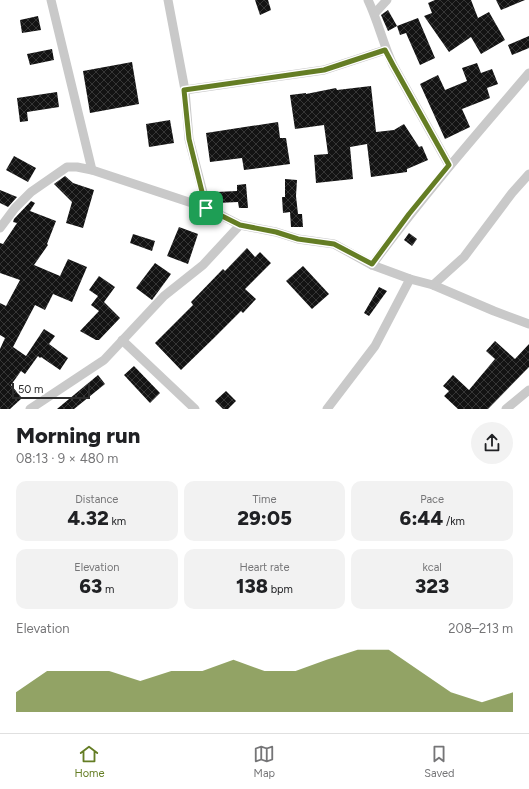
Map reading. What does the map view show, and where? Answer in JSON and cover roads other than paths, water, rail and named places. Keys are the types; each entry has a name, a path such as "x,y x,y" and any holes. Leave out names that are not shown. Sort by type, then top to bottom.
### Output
{"street":[{"path":"51,0 92,170"},
{"path":"168,0 184,90 189,139 206,208"},
{"path":"368,0 375,14 385,50 449,165"},
{"path":"375,14 387,0"},
{"path":"184,90 324,70 385,50"},
{"path":"372,264 409,214 449,165 529,73"},
{"path":"0,228 15,208 32,192 67,167 77,167 92,170 206,208 240,225 276,232 298,239 334,244 372,264 410,279 433,285 529,324"},
{"path":"433,285 464,257 512,193 529,174"},
{"path":"30,409 104,360 164,296 202,265 240,225"},
{"path":"327,409 375,346 410,279"},
{"path":"122,340 195,409"},
{"path":"506,409 529,390"}]}
